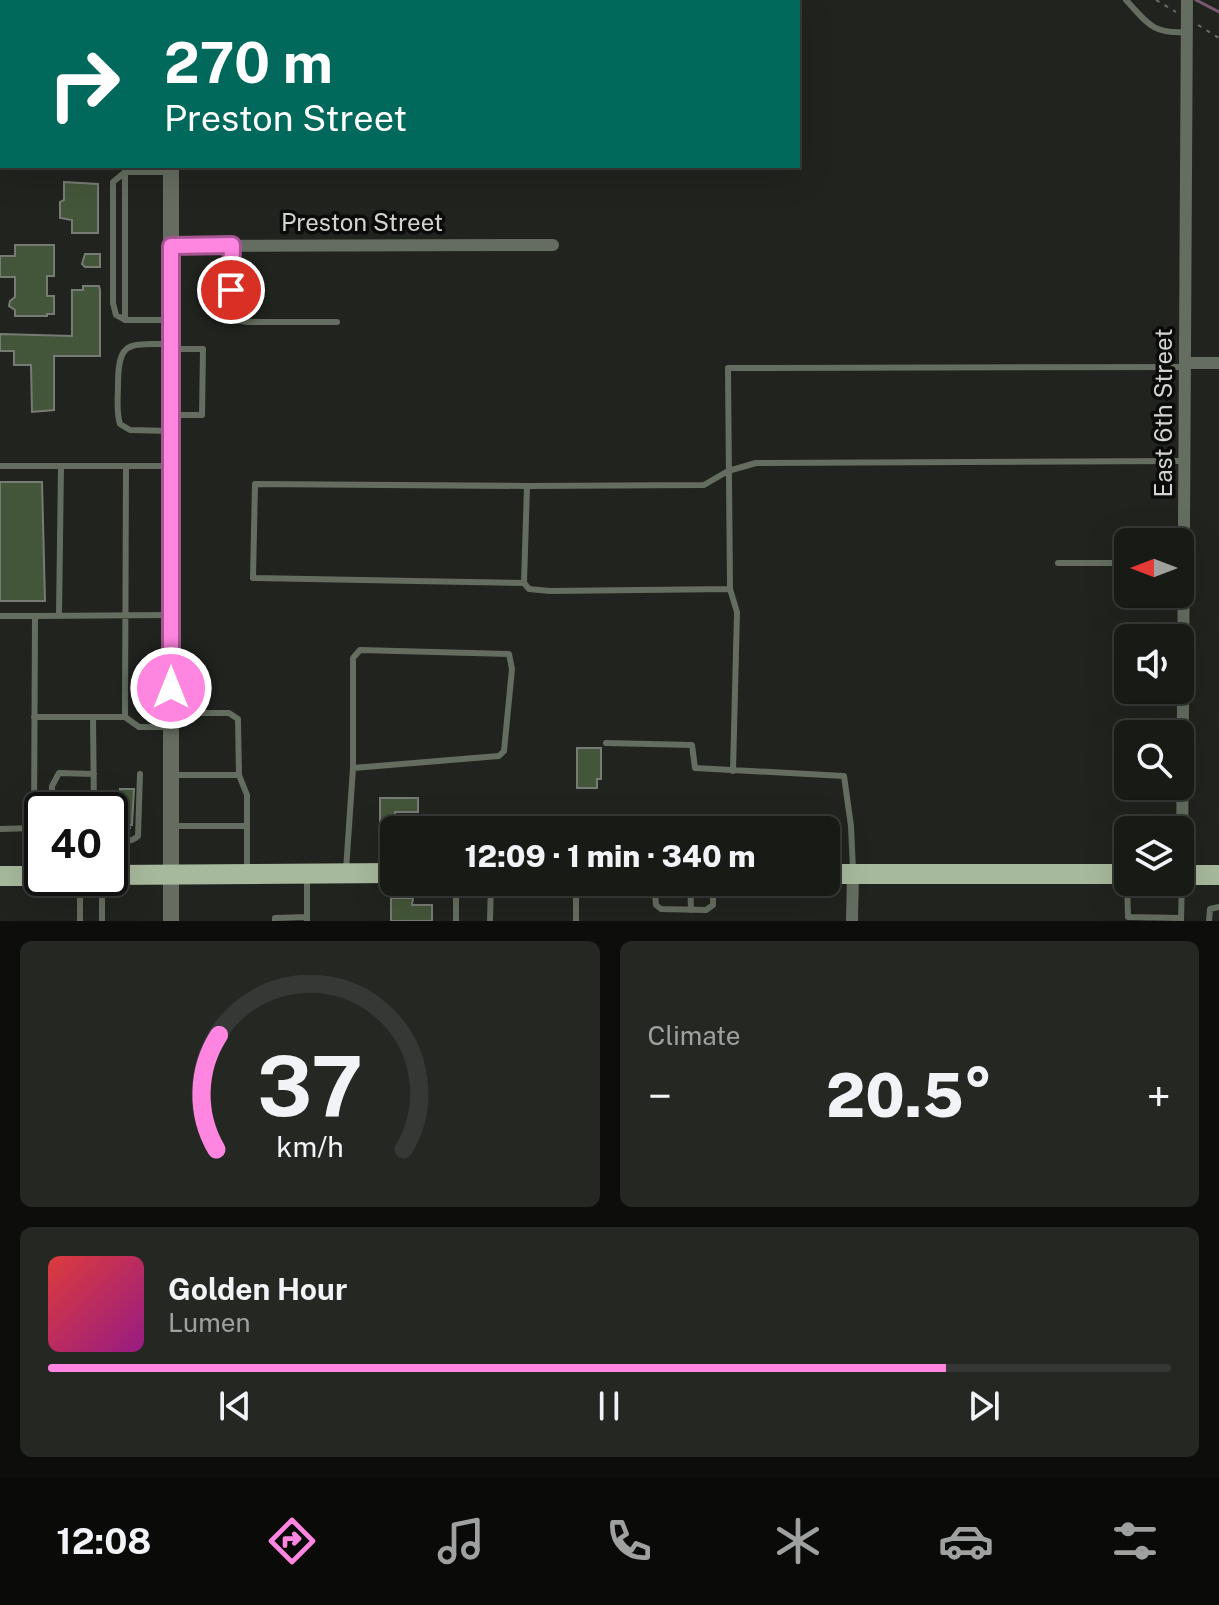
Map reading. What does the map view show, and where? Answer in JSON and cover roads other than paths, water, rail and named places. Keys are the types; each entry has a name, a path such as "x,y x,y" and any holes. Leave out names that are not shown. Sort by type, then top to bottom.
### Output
{"main road":[{"path":"128,875 380,873"},
{"path":"840,874 1114,874"},
{"path":"1194,875 1219,875"},
{"path":"0,876 24,876"}],"street":[{"name":"East 6th Street","path":"1184,528 1187,7"},
{"path":"171,169 171,921"},
{"name":"Preston Street","path":"171,246 553,245"},
{"path":"1187,365 1219,363"},
{"name":"East 6th Street","path":"1181,816 1183,608"},
{"path":"852,921 853,874"}],"lane":[{"path":"1126,0 1145,21 1163,33 1187,32"},
{"path":"171,169 125,172 113,182 114,312 118,318 125,320 171,320"},
{"path":"125,172 125,320"},
{"path":"232,245 230,319 247,322 337,322"},
{"path":"136,345 171,346 203,349 202,415 126,429 120,424 118,415 118,363 123,351 136,345"},
{"path":"733,771 737,612 730,589 728,368 1187,365"},
{"path":"524,583 253,578 255,484 704,485 728,471 756,463 1186,461"},
{"path":"0,466 171,466"},
{"path":"59,615 61,466"},
{"path":"125,717 126,466"},
{"path":"527,486 524,583 529,589 730,589"},
{"path":"1058,563 1114,563"},
{"path":"0,616 171,615"},
{"path":"34,792 35,616"},
{"path":"346,873 353,768 353,658 360,650 509,654 512,669 504,751 499,756 353,768"},
{"path":"34,717 125,717 139,727 229,713 238,719 239,775 247,795 247,874"},
{"path":"93,717 94,792"},
{"path":"606,743 692,745 695,768 844,776 853,874"},
{"path":"52,792 59,773 94,774"},
{"path":"128,841 138,836 140,828 140,774"},
{"path":"171,775 239,775"},
{"path":"171,826 247,826"},
{"path":"0,829 24,828"},
{"path":"275,921 275,918 307,919 307,873"},
{"path":"80,896 80,921"},
{"path":"102,896 102,921"},
{"path":"456,896 456,921"},
{"path":"490,921 491,896"},
{"path":"576,896 576,921"},
{"path":"655,896 658,908 691,910 711,909 713,896"},
{"path":"690,896 691,910"},
{"path":"1128,896 1128,919 1181,919 1181,896"},
{"path":"1209,921 1210,909 1219,907"}],"waterway":[{"path":"1196,0 1219,12"}]}
